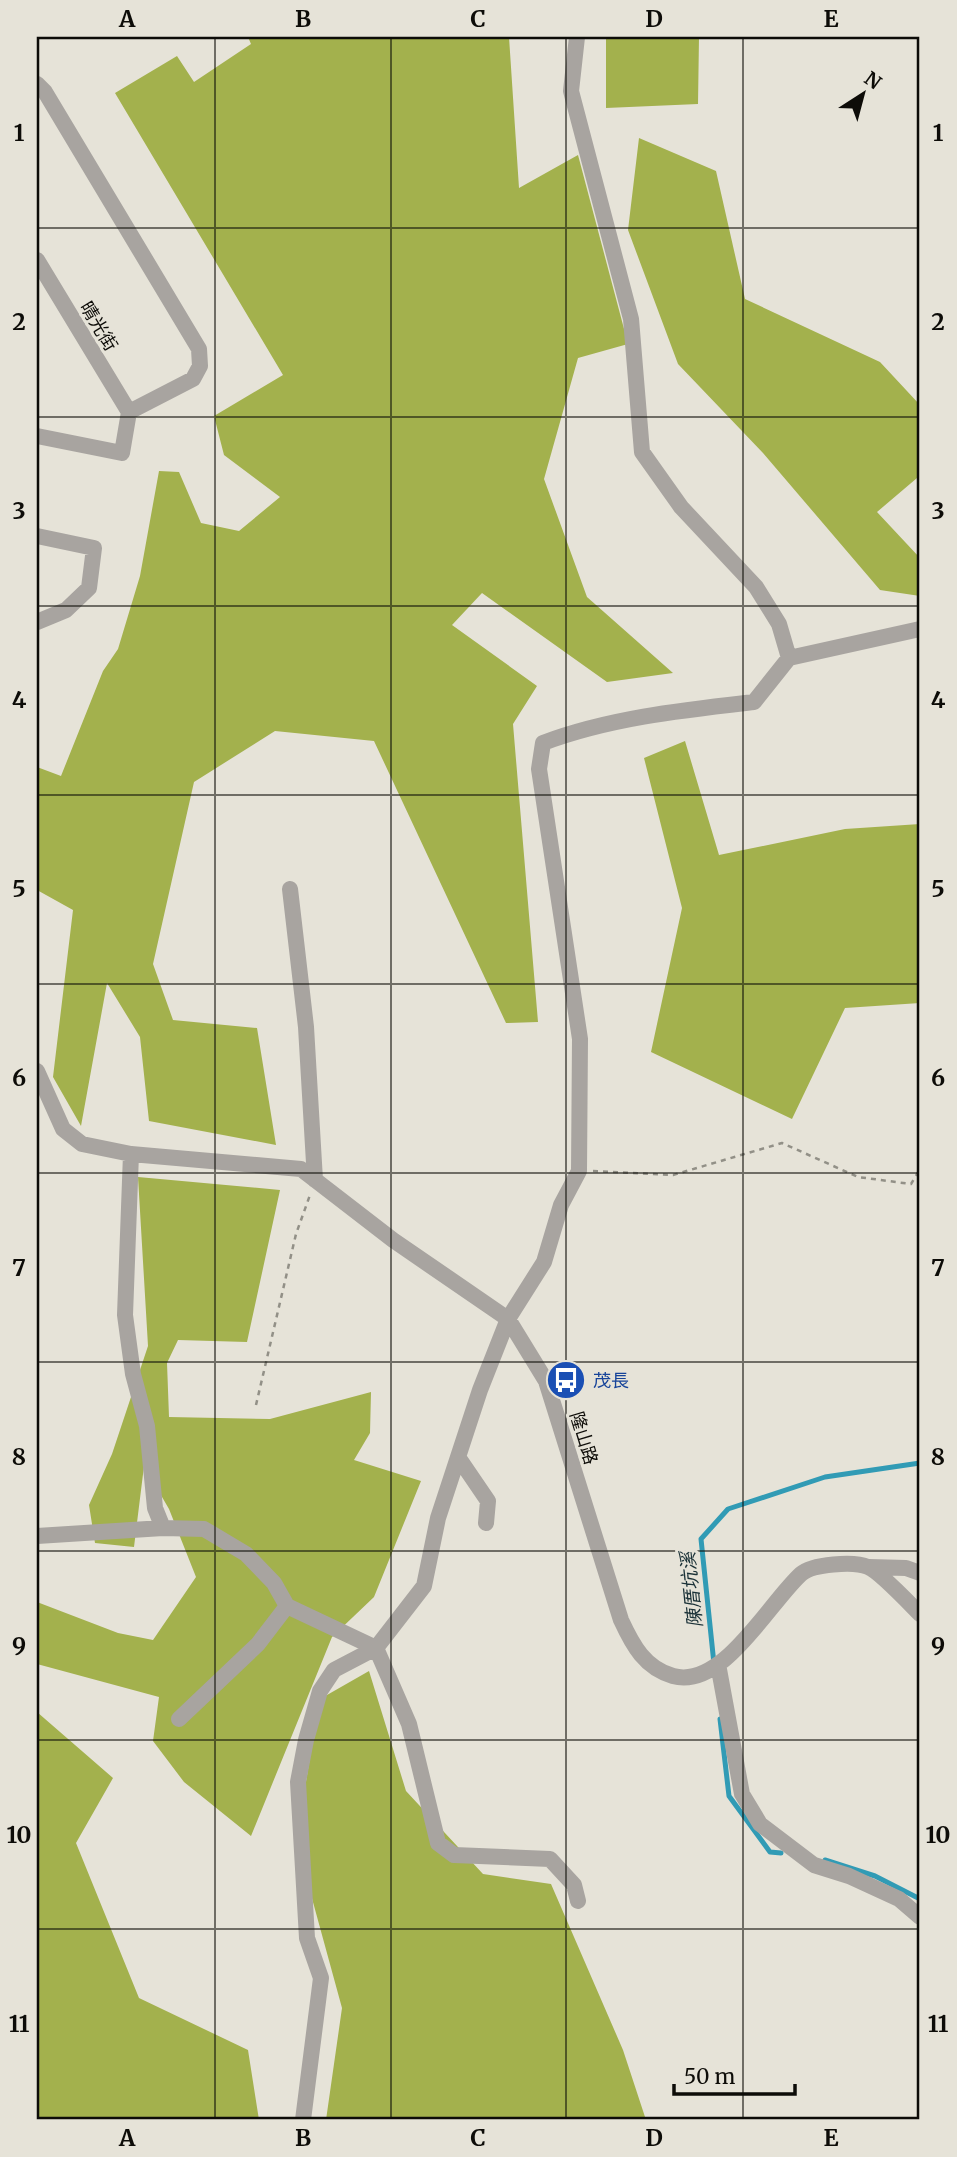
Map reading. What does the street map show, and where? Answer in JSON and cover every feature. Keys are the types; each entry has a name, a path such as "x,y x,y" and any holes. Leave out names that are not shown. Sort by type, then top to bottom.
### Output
{"street":[{"path":"577,37 570,91 631,319 642,452 681,507 756,587 779,624 789,658"},
{"path":"37,84 45,92 198,349 200,366 193,379 129,412 122,453 37,436"},
{"name":"晴光街","path":"37,260 129,412"},
{"path":"37,537 94,548 89,588 66,610 37,622"},
{"path":"303,2120 321,1978 307,1938 298,1782 320,1691 334,1670 376,1648 424,1586 438,1518 480,1390 508,1320 544,1262 561,1205 579,1171 580,1039 539,769 543,743 584,730 696,709 754,702 789,658 920,629"},
{"path":"290,889 306,1027 315,1180"},
{"name":"隆山路","path":"37,1071 63,1129 82,1144 131,1154 301,1169 393,1240 508,1320 546,1381 621,1620 634,1648 656,1671 687,1680 716,1666"},
{"path":"131,1154 125,1315 133,1374 147,1426 155,1508 163,1528"},
{"path":"458,1457 488,1501 486,1523"},
{"path":"37,1536 163,1528 204,1529 246,1554 274,1583 287,1606 376,1648 409,1724 438,1843 454,1855 550,1859 574,1885 578,1901"},
{"path":"920,1573 906,1568 829,1564 803,1572 749,1634 716,1666 742,1794 760,1824 814,1865 849,1876 899,1899 920,1917"},
{"path":"869,1567 920,1614"},
{"path":"180,1719 258,1644 287,1606"}],"path":[{"path":"579,1171 673,1175 782,1143 858,1177 911,1184 920,1169"},
{"path":"256,1405 296,1234 315,1180"}],"green space":[{"path":"248,37 509,37 519,188 578,155 628,344 578,358 544,479 587,597 673,673 607,682 482,593 452,625 537,686 513,724 538,1022 506,1023 374,741 275,731 194,782 153,964 173,1020 257,1028 276,1145 149,1121 140,1037 107,983 81,1126 53,1077 73,910 37,890 37,767 61,776 103,671 118,649 140,576 159,471 179,472 201,523 239,531 280,497 224,455 214,416 283,375 115,93 177,56 194,82 251,44"},
{"path":"606,37 699,37 698,104 606,108"},
{"path":"639,138 716,171 745,299 880,362 920,405 920,480 917,478 877,512 920,558 920,596 880,590 763,453 678,364 628,230"},
{"path":"685,741 719,855 845,829 920,824 920,1003 845,1008 792,1119 651,1052 682,908 644,758"},
{"path":"138,1177 280,1190 247,1342 178,1340 167,1363 169,1417 270,1419 371,1392 370,1433 354,1460 421,1481 374,1597 332,1637 251,1836 184,1782 153,1741 159,1697 37,1664 37,1602 118,1633 153,1640 196,1577 169,1509 144,1466 134,1547 95,1543 89,1505 112,1454 148,1346"},
{"path":"369,1671 406,1791 483,1874 551,1884 623,2050 646,2120 326,2120 342,2008 296,1840 320,1699"},
{"path":"37,1712 113,1778 76,1843 139,1998 248,2050 259,2120 37,2120"}],"waterway":[{"name":"陳厝坑溪","path":"714,1664 701,1539 728,1509 825,1477 920,1463"},
{"name":"陳厝坑溪","path":"720,1719 729,1796 770,1852 781,1853"},
{"name":"陳厝坑溪","path":"825,1860 875,1876 920,1899"}],"place":[{"name":"茂長","path":"566,1380"}]}
